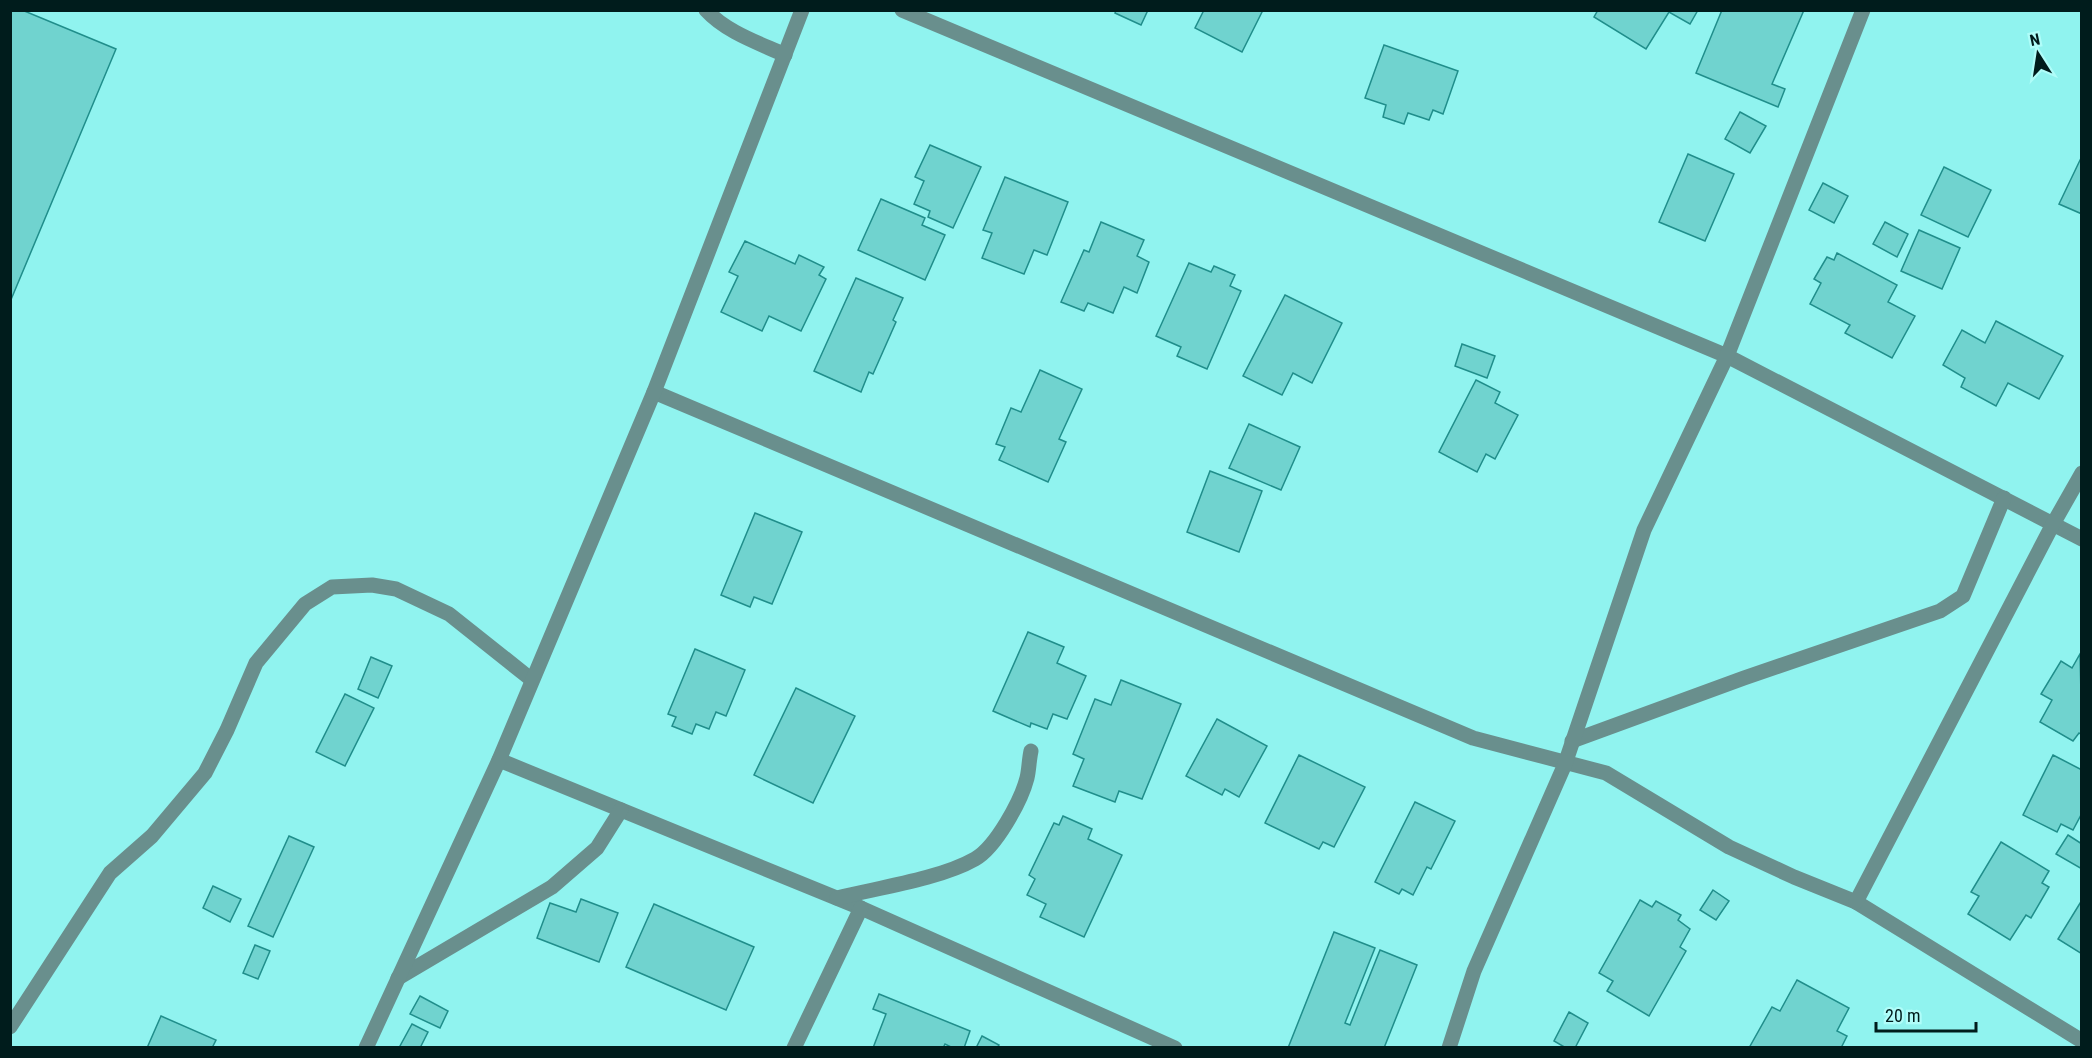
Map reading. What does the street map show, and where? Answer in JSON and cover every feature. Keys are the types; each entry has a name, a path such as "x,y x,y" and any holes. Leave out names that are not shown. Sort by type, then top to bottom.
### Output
{"street":[{"path":"706,10 711,16 743,36 785,55"},
{"path":"366,1047 499,760 654,392 802,10"},
{"path":"902,10 1727,356 2082,539"},
{"path":"1449,1047 1474,971 1565,764 1644,530 1727,356 1863,10"},
{"path":"654,392 1473,738 1606,773 1729,847 1794,877 1857,902 2082,1041"},
{"path":"1857,902 2053,524 2082,473"},
{"path":"1572,741 1744,678 1940,611 1963,596 2004,498"},
{"path":"10,1026 110,873 152,836 206,773 256,663 305,604 332,587 372,585 396,589 449,614 532,680"},
{"path":"837,898 938,874 976,858 998,838 1012,811 1026,779 1031,751"},
{"path":"499,760 861,908 1175,1047"},
{"path":"398,978 552,887 597,848 621,810"},
{"path":"794,1047 861,908"}],"building":[{"path":"10,10 22,10 116,49 10,302"},
{"path":"1116,10 1148,10 1141,25 1115,13"},
{"path":"1204,10 1263,10 1242,52 1195,28"},
{"path":"1598,10 1698,10 1690,24 1669,12 1646,49 1594,17"},
{"path":"1722,10 1804,10 1772,84 1785,89 1778,107 1696,73"},
{"path":"1384,45 1458,71 1443,114 1433,110 1429,120 1408,113 1404,124 1383,117 1386,105 1365,98"},
{"path":"1740,112 1766,126 1750,153 1725,139"},
{"path":"930,145 981,167 953,228 928,217 930,211 914,204 924,181 915,177"},
{"path":"1688,154 1734,174 1705,241 1659,222"},
{"path":"2082,156 2082,214 2059,204"},
{"path":"1944,167 1991,190 1968,237 1921,215"},
{"path":"1005,177 1068,202 1047,255 1034,250 1024,274 982,258 992,233 983,230"},
{"path":"1823,183 1848,196 1834,223 1809,210"},
{"path":"881,199 925,218 922,225 945,235 925,280 858,250"},
{"path":"1101,222 1144,240 1137,256 1149,262 1137,293 1124,287 1113,313 1088,303 1084,311 1061,302 1084,250 1089,252"},
{"path":"1885,222 1908,234 1897,257 1873,244"},
{"path":"1919,230 1960,248 1942,289 1901,271"},
{"path":"745,241 795,264 799,255 824,267 819,275 826,279 801,331 769,316 762,331 721,312 738,276 729,272"},
{"path":"1837,253 1897,285 1888,302 1915,316 1892,358 1845,333 1850,325 1810,304 1821,283 1814,279 1827,257 1834,260"},
{"path":"1189,263 1211,272 1214,266 1235,275 1230,286 1241,291 1207,369 1177,356 1181,347 1156,336"},
{"path":"856,278 903,298 893,320 896,322 873,374 869,372 861,392 814,371"},
{"path":"1285,295 1342,323 1312,383 1293,373 1282,395 1243,376"},
{"path":"1996,321 2063,356 2039,399 2008,383 1996,406 1961,387 1965,378 1943,365 1962,330 1985,343"},
{"path":"1462,344 1495,356 1487,378 1455,366"},
{"path":"1040,370 1082,389 1059,439 1066,442 1048,482 999,460 1005,447 996,444 1011,408 1021,412"},
{"path":"1476,380 1500,392 1495,403 1518,415 1495,459 1486,454 1477,472 1439,452"},
{"path":"1249,424 1300,447 1281,490 1229,468"},
{"path":"1210,471 1262,491 1239,552 1187,532"},
{"path":"755,513 802,532 772,604 754,597 750,607 721,595"},
{"path":"1028,632 1064,647 1057,663 1086,676 1067,719 1053,714 1047,729 1031,723 1030,727 993,711"},
{"path":"695,649 745,670 726,716 716,712 709,729 696,724 692,734 672,726 676,717 668,714"},
{"path":"2080,654 2082,735 2079,733 2073,741 2040,722 2052,700 2041,694 2061,661 2072,668"},
{"path":"371,657 392,666 378,698 358,689"},
{"path":"1121,680 1181,704 1142,799 1119,791 1115,802 1073,786 1084,759 1073,754 1095,699 1111,705"},
{"path":"796,688 855,716 813,803 754,775"},
{"path":"345,694 374,708 345,766 316,752"},
{"path":"1217,719 1267,746 1239,797 1225,789 1222,795 1186,776"},
{"path":"1299,755 1365,787 1334,847 1323,842 1319,849 1265,823"},
{"path":"2053,755 2082,770 2082,813 2073,830 2061,824 2057,832 2023,815"},
{"path":"1415,802 1455,821 1431,869 1427,867 1413,895 1402,889 1399,894 1375,882"},
{"path":"1063,816 1092,829 1088,839 1122,855 1084,937 1040,917 1046,904 1027,895 1035,879 1029,875 1054,823 1059,825"},
{"path":"2068,835 2082,844 2082,869 2056,854"},
{"path":"289,836 314,847 273,937 248,926"},
{"path":"2001,842 2049,871 2042,883 2049,887 2031,918 2026,915 2010,940 1968,914 1979,896 1971,892"},
{"path":"213,886 241,899 230,922 203,908"},
{"path":"1713,890 1729,901 1716,920 1700,910"},
{"path":"581,899 618,913 599,962 537,938 550,903 576,912"},
{"path":"1640,900 1652,907 1656,901 1681,915 1678,920 1690,929 1680,947 1686,951 1649,1016 1607,991 1613,981 1599,973"},
{"path":"2082,900 2082,954 2058,939"},
{"path":"654,904 754,947 726,1010 626,967"},
{"path":"1334,932 1375,948 1345,1023 1350,1025 1380,950 1417,965 1384,1048 1288,1048"},
{"path":"255,945 270,951 258,979 243,973"},
{"path":"1797,980 1849,1008 1837,1031 1847,1036 1841,1048 1749,1048 1772,1007 1780,1011"},
{"path":"879,994 970,1031 964,1048 953,1048 945,1044 943,1048 873,1048 886,1014 873,1009"},
{"path":"420,996 448,1011 440,1028 410,1014"},
{"path":"1569,1012 1588,1023 1575,1048 1566,1048 1554,1041"},
{"path":"161,1016 216,1040 212,1048 147,1048"},
{"path":"412,1024 428,1032 420,1048 403,1048 400,1046"},
{"path":"982,1036 999,1045 997,1048 976,1048"}]}
